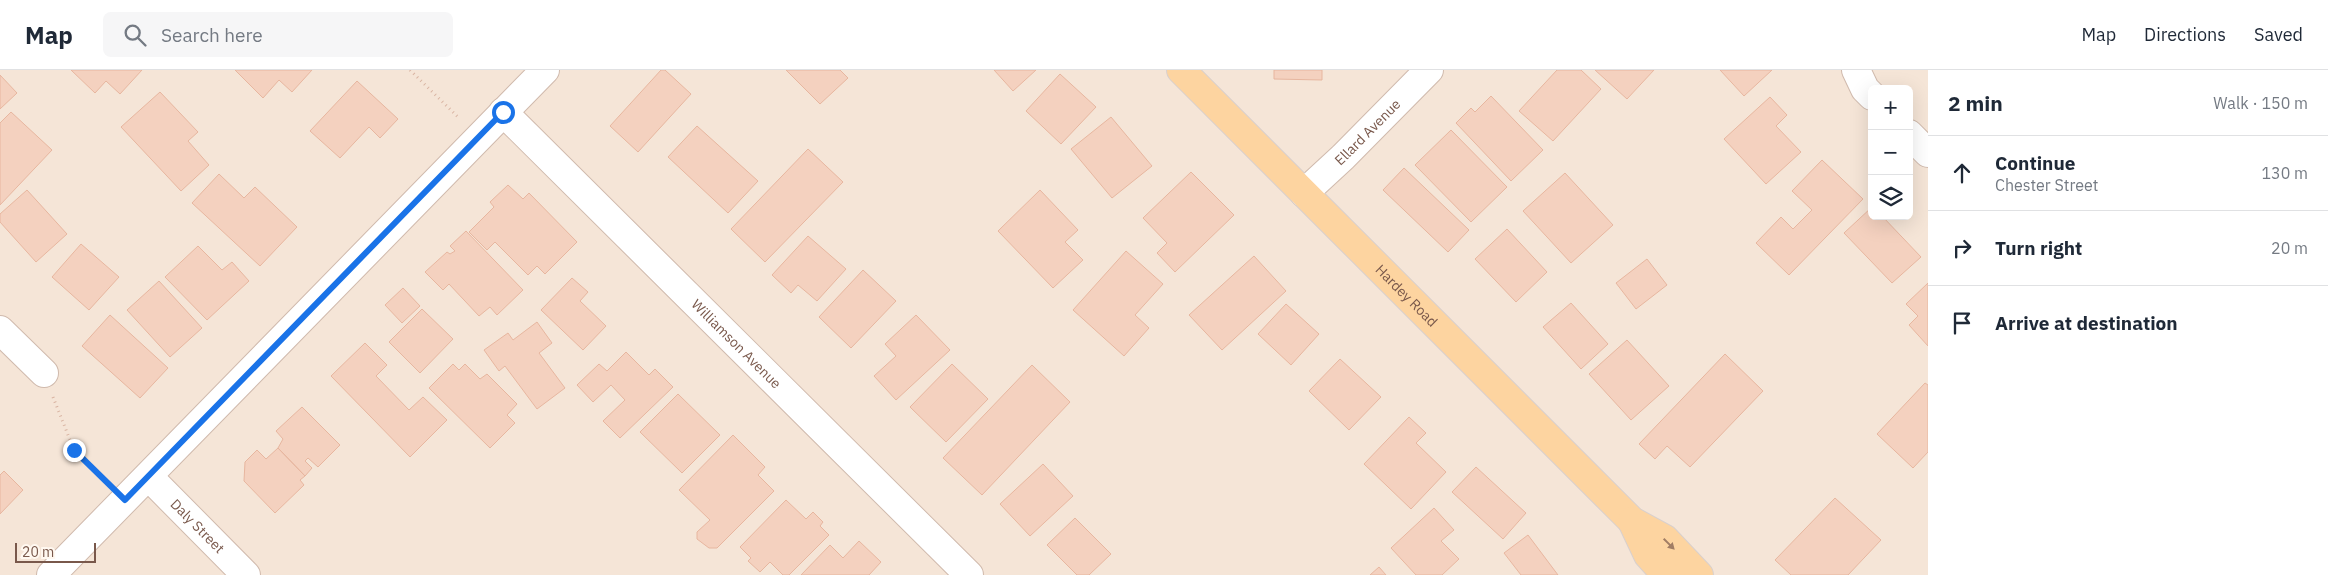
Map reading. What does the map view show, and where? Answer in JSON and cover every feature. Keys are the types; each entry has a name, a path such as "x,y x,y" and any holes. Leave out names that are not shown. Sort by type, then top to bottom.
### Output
{"main road":[{"name":"Hardey Road","path":"1181,70 1632,521 1665,539 1699,575"},
{"name":"Hardey Road","path":"1632,521 1648,555 1666,575"}],"street":[{"path":"51,575 149,477 545,70"},
{"name":"Ellard Avenue","path":"1304,193 1343,157 1429,70"},
{"path":"1856,70 1868,93"},
{"name":"Williamson Avenue","path":"503,112 969,575"},
{"path":"1913,138 1928,152"},
{"path":"0,330 44,373"},
{"name":"Daly Street","path":"149,477 246,575"}],"path":[{"path":"410,70 478,138"},
{"path":"44,373 74,450 125,500"}],"shaded area":[{"path":"0,70 1928,70 1928,575 0,575"}],"building":[{"path":"71,70 142,70 120,94 106,81 95,93"},
{"path":"235,70 312,70 292,92 279,80 263,98"},
{"path":"661,70 665,70 691,94 638,152 610,126"},
{"path":"786,70 840,70 848,78 820,104"},
{"path":"994,70 1036,70 1013,91"},
{"path":"1274,70 1322,70 1322,80 1274,79"},
{"path":"1557,70 1581,70 1601,89 1553,141 1519,111"},
{"path":"1595,70 1654,70 1627,99"},
{"path":"1720,70 1772,70 1744,96"},
{"path":"1060,74 1096,107 1061,144 1026,111"},
{"path":"0,75 17,93 0,109"},
{"path":"357,81 398,119 380,138 369,127 340,158 310,131"},
{"path":"160,92 198,132 188,141 209,165 181,191 121,127"},
{"path":"1491,96 1543,150 1511,181 1456,123 1471,108 1475,112"},
{"path":"1770,97 1787,115 1776,126 1801,152 1766,184 1724,139"},
{"path":"11,112 52,150 0,205 0,123"},
{"path":"1111,117 1152,166 1112,198 1071,149"},
{"path":"697,126 758,181 728,213 668,157"},
{"path":"1451,130 1507,187 1471,222 1415,165"},
{"path":"808,149 843,182 765,262 731,229"},
{"path":"1822,160 1863,199 1789,275 1756,243 1781,217 1793,229 1812,210 1792,191"},
{"path":"1404,168 1469,230 1448,252 1383,190"},
{"path":"1191,172 1234,215 1175,272 1157,253 1167,243 1143,218"},
{"path":"1565,173 1613,225 1571,263 1523,211"},
{"path":"219,174 244,198 255,187 297,227 260,266 192,203"},
{"path":"508,185 523,199 529,193 577,242 545,274 537,266 528,275 495,242 487,250 469,232 494,207 490,202"},
{"path":"27,190 67,234 36,262 0,222 0,214"},
{"path":"1040,190 1078,230 1065,242 1083,260 1053,288 998,231"},
{"path":"1868,211 1868,220 1886,220 1921,257 1892,283 1844,233"},
{"path":"1507,229 1547,272 1516,302 1475,259"},
{"path":"466,231 523,290 497,315 490,307 479,316 449,284 443,290 425,272 447,252 450,254 455,251 450,246"},
{"path":"808,236 846,269 817,301 798,285 791,293 772,275"},
{"path":"81,244 119,277 89,310 52,277"},
{"path":"198,246 222,270 232,262 249,281 207,320 165,277"},
{"path":"1126,251 1163,284 1135,315 1149,328 1124,356 1073,310"},
{"path":"1254,256 1286,291 1222,350 1189,315"},
{"path":"1647,259 1667,285 1636,309 1616,283"},
{"path":"863,270 896,301 851,348 819,317"},
{"path":"572,278 588,292 580,301 606,326 583,350 541,310"},
{"path":"159,281 202,328 170,357 127,310"},
{"path":"1928,283 1928,346 1909,325 1918,316 1906,304"},
{"path":"403,288 420,306 402,323 385,305"},
{"path":"1571,303 1608,344 1581,369 1543,327"},
{"path":"1286,304 1319,334 1291,365 1258,334"},
{"path":"422,309 453,339 420,373 389,342"},
{"path":"110,315 168,368 140,398 82,346"},
{"path":"916,315 950,350 896,400 874,376 896,356 885,344"},
{"path":"537,322 552,343 539,353 565,388 537,409 505,366 499,371 484,350 508,333 513,340"},
{"path":"1627,340 1669,386 1631,420 1589,374"},
{"path":"365,343 387,365 376,376 409,410 423,397 447,420 410,457 331,376"},
{"path":"626,352 649,375 655,369 673,387 620,438 603,421 625,400 611,385 593,402 577,385 599,364 607,371"},
{"path":"1725,354 1763,391 1690,467 1667,446 1655,459 1639,444"},
{"path":"1340,359 1381,397 1349,430 1309,391"},
{"path":"453,364 459,370 465,364 480,379 487,374 517,404 507,415 515,423 490,448 429,388"},
{"path":"952,364 988,399 946,442 910,407"},
{"path":"1032,365 1070,402 982,495 943,458"},
{"path":"1925,383 1928,385 1928,452 1913,468 1877,434"},
{"path":"678,394 720,435 682,473 640,432"},
{"path":"302,407 340,445 318,467 308,458 305,461 312,468 305,476 278,448 283,439 276,431"},
{"path":"1409,417 1426,433 1416,443 1446,472 1411,509 1364,464"},
{"path":"733,435 765,467 758,475 774,491 717,548 709,548 697,539 697,532 710,520 679,490"},
{"path":"278,448 305,476 300,480 304,485 275,513 244,481 245,462 257,450 266,459"},
{"path":"1043,464 1073,496 1030,536 1000,504"},
{"path":"1476,467 1526,513 1503,539 1452,492"},
{"path":"4,471 23,490 0,514 0,475"},
{"path":"1835,498 1881,540 1848,575 1791,575 1775,560"},
{"path":"786,500 806,519 813,512 823,522 820,526 829,535 789,575 783,575 770,562 760,572 748,561 751,558 740,547"},
{"path":"1434,508 1454,530 1441,541 1459,559 1442,575 1416,575 1391,548"},
{"path":"1075,518 1111,554 1089,575 1077,575 1047,545"},
{"path":"1528,535 1558,575 1521,575 1504,553"},
{"path":"859,541 881,562 869,575 801,575 830,545 843,558"},
{"path":"1379,567 1386,575 1370,575"}],"route":[{"path":"74,450 125,500 503,112"}]}
